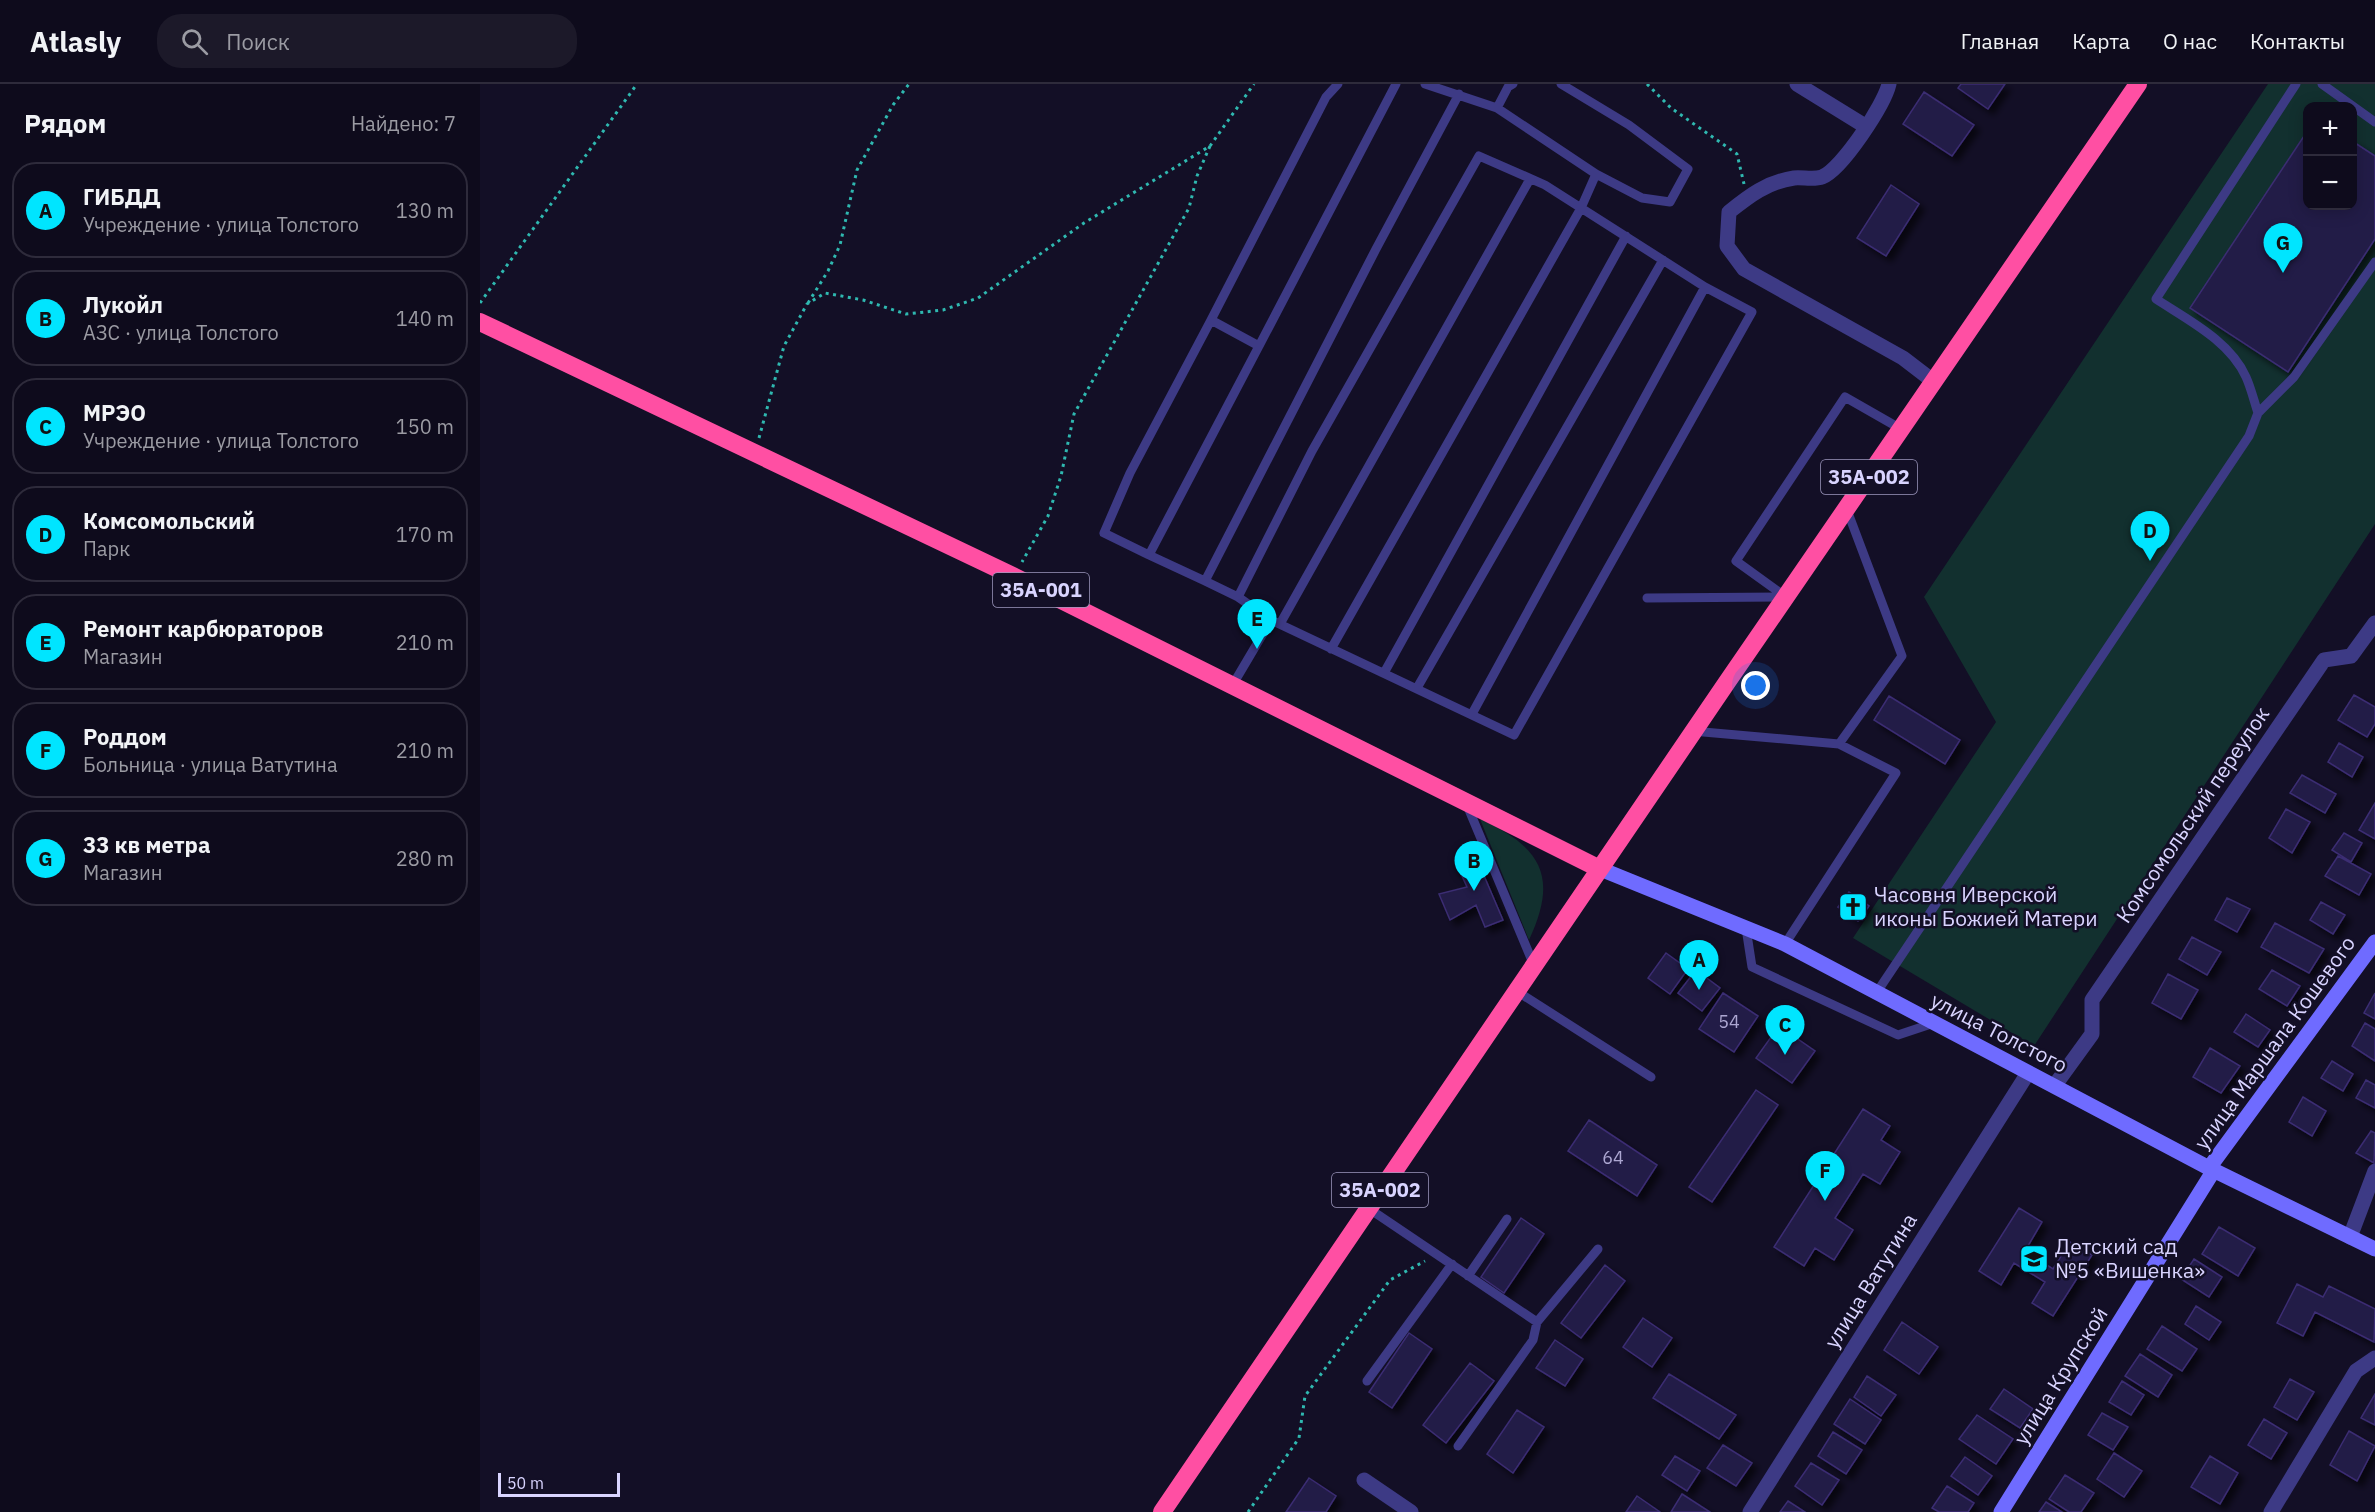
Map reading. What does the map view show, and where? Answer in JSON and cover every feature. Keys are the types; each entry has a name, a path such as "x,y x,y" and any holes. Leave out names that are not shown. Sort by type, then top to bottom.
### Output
{"highway":[{"name":"35А-002","path":"1162,1512 1533,963 1847,510 2138,84"},
{"name":"35А-001","path":"480,322 1015,578 1598,868"}],"main road":[{"name":"улица Толстого","path":"1598,868 1785,944 2212,1169 2375,1249"},
{"name":"улица Маршала Кошевого","path":"2212,1169 2375,942"},
{"name":"улица Крупской","path":"2001,1512 2212,1169"}],"street":[{"path":"1797,84 1865,126"},
{"path":"1889,84 1885,99 1846,158 1822,177 1791,178 1756,190 1729,212 1727,246 1744,269 1903,358 1933,381"},
{"name":"Комсомольский переулок","path":"2055,1085 2092,1034 2092,1000 2324,660 2351,656 2375,623"},
{"name":"улица Ватутина","path":"1750,1512 2028,1072"},
{"path":"2350,1237 2375,1171"},
{"path":"2271,1512 2356,1371 2375,1358"},
{"path":"1364,1480 1411,1512"}],"lane":[{"path":"1238,597 1312,452 1479,156 1530,179 1581,208 1663,260 1752,312 1514,735 1276,622 1238,597 1104,533 1130,473 1326,97 1338,84"},
{"path":"1149,555 1396,84"},
{"path":"1425,84 1497,108 1596,174 1642,198 1670,202 1688,169 1629,125 1561,84"},
{"path":"1497,108 1508,87 1513,84"},
{"path":"2258,413 2246,376 2234,360 2213,337 2156,299 2296,84"},
{"path":"2322,84 2375,122"},
{"path":"1205,581 1370,259 1459,94"},
{"path":"1331,649 1581,208 1596,174"},
{"path":"1232,686 1276,622 1530,179"},
{"path":"1384,673 1626,236"},
{"path":"1417,688 1663,260"},
{"path":"1877,992 2249,436 2258,413 2294,378 2375,262"},
{"path":"1472,714 1706,286"},
{"path":"1211,320 1259,346"},
{"path":"1786,597 1736,561 1845,397 1901,429"},
{"path":"1839,744 1902,656 1847,510"},
{"path":"1647,598 1786,597"},
{"path":"1692,731 1839,744 1896,773 1785,944"},
{"path":"1466,803 1533,963"},
{"path":"1746,928 1752,967 1898,1035 1934,1023"},
{"path":"1515,990 1651,1077"},
{"path":"1368,1208 1537,1322"},
{"path":"1468,1276 1507,1219"},
{"path":"1458,1446 1533,1340 1537,1322 1598,1249"},
{"path":"1367,1382 1452,1264"}],"path":[{"path":"480,303 637,84"},
{"path":"754,453 784,346 828,271 840,245 857,170 893,105 909,84"},
{"path":"1015,578 1048,516 1061,476 1074,414 1189,208 1197,177 1210,146 1254,84"},
{"path":"1647,84 1671,108 1737,154 1747,197"},
{"path":"807,304 825,293 863,300 906,314 943,310 978,298 1084,223 1210,146"},
{"path":"1248,1512 1299,1438 1305,1396 1311,1387 1390,1280 1437,1255"}],"green space":[{"path":"2268,84 2375,84 2375,524 2034,1046 1853,938 1996,722 1924,597"},
{"path":"1480,819 1518,841 1539,866 1543,881 1543,898 1529,940"}],"building":[{"path":"1961,84 2005,84 1988,109 1958,88"},
{"path":"1924,92 1974,125 1952,156 1903,124"},
{"path":"2303,138 2303,210 2357,210 2357,144 2375,156 2375,239 2288,372 2190,308"},
{"path":"1891,185 1919,204 1886,256 1857,238"},
{"path":"2354,695 2375,707 2375,724 2367,737 2338,720"},
{"path":"1889,696 1960,740 1945,764 1874,720"},
{"path":"2339,743 2363,757 2352,777 2328,762"},
{"path":"2302,775 2336,794 2325,813 2290,793"},
{"path":"2375,803 2375,839 2359,830"},
{"path":"2286,809 2310,822 2292,853 2269,838"},
{"path":"2344,833 2362,843 2351,862 2332,850"},
{"path":"2338,856 2371,874 2359,895 2325,876"},
{"path":"1476,857 1503,920 1485,927 1476,905 1450,920 1439,894 1467,887 1457,865"},
{"name":"Часовня Иверской иконы Божией Матери","path":"1849,892 1869,906 1858,921 1838,907"},
{"path":"2227,898 2250,909 2237,932 2215,920"},
{"path":"2321,902 2345,915 2333,934 2310,920"},
{"path":"2275,923 2324,949 2309,973 2261,947"},
{"path":"2192,937 2221,952 2207,975 2179,959"},
{"path":"1666,953 1688,969 1670,994 1648,978"},
{"path":"1696,970 1720,988 1702,1011 1678,993"},
{"path":"2272,970 2300,986 2287,1006 2259,989"},
{"path":"2168,974 2198,990 2181,1019 2152,1003"},
{"path":"1723,993 1758,1016 1734,1052 1699,1029"},
{"path":"2375,993 2375,1019 2364,1013"},
{"path":"2246,1014 2270,1030 2258,1047 2234,1032"},
{"path":"2365,1023 2375,1029 2375,1061 2352,1046"},
{"path":"1779,1026 1815,1051 1792,1083 1756,1058"},
{"path":"2210,1048 2240,1066 2221,1093 2193,1077"},
{"path":"2332,1061 2353,1074 2343,1091 2321,1078"},
{"path":"2366,1080 2375,1085 2375,1108 2356,1098"},
{"path":"1756,1090 1778,1105 1712,1202 1689,1187"},
{"path":"2303,1097 2326,1111 2312,1136 2289,1122"},
{"path":"1863,1109 1890,1126 1881,1140 1900,1152 1880,1184 1863,1174 1835,1218 1853,1230 1834,1260 1815,1248 1804,1266 1774,1247"},
{"path":"1589,1120 1657,1165 1637,1196 1568,1151"},
{"path":"2371,1131 2375,1133 2374,1163 2356,1153"},
{"path":"2019,1208 2042,1222 2025,1251 2053,1269 2070,1242 2092,1255 2053,1316 2032,1303 2045,1282 2014,1263 2001,1285 1979,1271"},
{"path":"1521,1218 1544,1234 1504,1293 1481,1277"},
{"path":"2219,1227 2255,1248 2238,1276 2202,1254"},
{"path":"2194,1259 2222,1277 2209,1297 2181,1279"},
{"path":"1605,1265 1625,1281 1581,1338 1561,1323"},
{"path":"2297,1284 2323,1297 2329,1286 2375,1309 2374,1342 2315,1312 2303,1336 2277,1323"},
{"path":"2196,1306 2221,1322 2209,1340 2185,1324"},
{"path":"1643,1318 1672,1338 1652,1367 1623,1347"},
{"path":"1902,1322 1938,1347 1919,1374 1884,1350"},
{"path":"2162,1326 2197,1349 2182,1371 2147,1349"},
{"path":"1409,1333 1432,1349 1392,1408 1369,1392"},
{"path":"1555,1340 1583,1359 1565,1386 1536,1368"},
{"path":"2140,1354 2172,1375 2158,1397 2125,1376"},
{"path":"1470,1363 1494,1381 1446,1443 1423,1425"},
{"path":"1669,1374 1736,1415 1719,1439 1653,1398"},
{"path":"1867,1376 1896,1395 1881,1416 1854,1397"},
{"path":"2290,1379 2314,1392 2297,1420 2274,1407"},
{"path":"2122,1381 2144,1395 2131,1415 2109,1402"},
{"path":"2004,1389 2033,1409 2020,1428 1990,1409"},
{"path":"2375,1394 2375,1425 2361,1418"},
{"path":"1850,1399 1881,1420 1865,1444 1834,1424"},
{"path":"1517,1410 1544,1427 1513,1473 1487,1454"},
{"path":"2102,1413 2128,1427 2113,1450 2088,1435"},
{"path":"1977,1415 2013,1439 1996,1464 1959,1439"},
{"path":"2264,1419 2287,1433 2271,1459 2248,1445"},
{"path":"2349,1431 2375,1446 2357,1481 2330,1465"},
{"path":"1833,1432 1862,1450 1846,1474 1818,1456"},
{"path":"1723,1445 1752,1463 1736,1486 1707,1468"},
{"path":"2114,1453 2142,1471 2124,1497 2097,1479"},
{"path":"1675,1456 1700,1471 1687,1491 1662,1475"},
{"path":"2210,1456 2238,1473 2220,1504 2191,1487"},
{"path":"1965,1457 1992,1476 1978,1495 1951,1476"},
{"path":"1811,1463 1839,1480 1822,1505 1795,1486"},
{"path":"2065,1475 2094,1493 2081,1512 2069,1512 2049,1499"},
{"path":"1309,1478 1336,1496 1326,1512 1286,1512"},
{"path":"1947,1486 1974,1503 1968,1512 1939,1512 1932,1508"},
{"path":"1682,1494 1710,1512 1671,1512"},
{"path":"1637,1496 1660,1512 1626,1512"},
{"path":"1788,1501 1805,1512 1780,1512"},
{"path":"2046,1502 2062,1512 2039,1512"}],"place":[{"name":"33 кв метра","path":"2283,273"},
{"name":"Комсомольский","path":"2150,561"},
{"name":"Ремонт карбюраторов","path":"1257,649"},
{"name":"Лукойл","path":"1474,891"},
{"name":"Часовня Иверской иконы Божией Матери","path":"1853,907"},
{"name":"ГИБДД","path":"1699,990"},
{"name":"МРЭО","path":"1785,1055"},
{"name":"Роддом","path":"1825,1201"},
{"name":"Детский сад №5 «Вишенка»","path":"2034,1259"}]}
